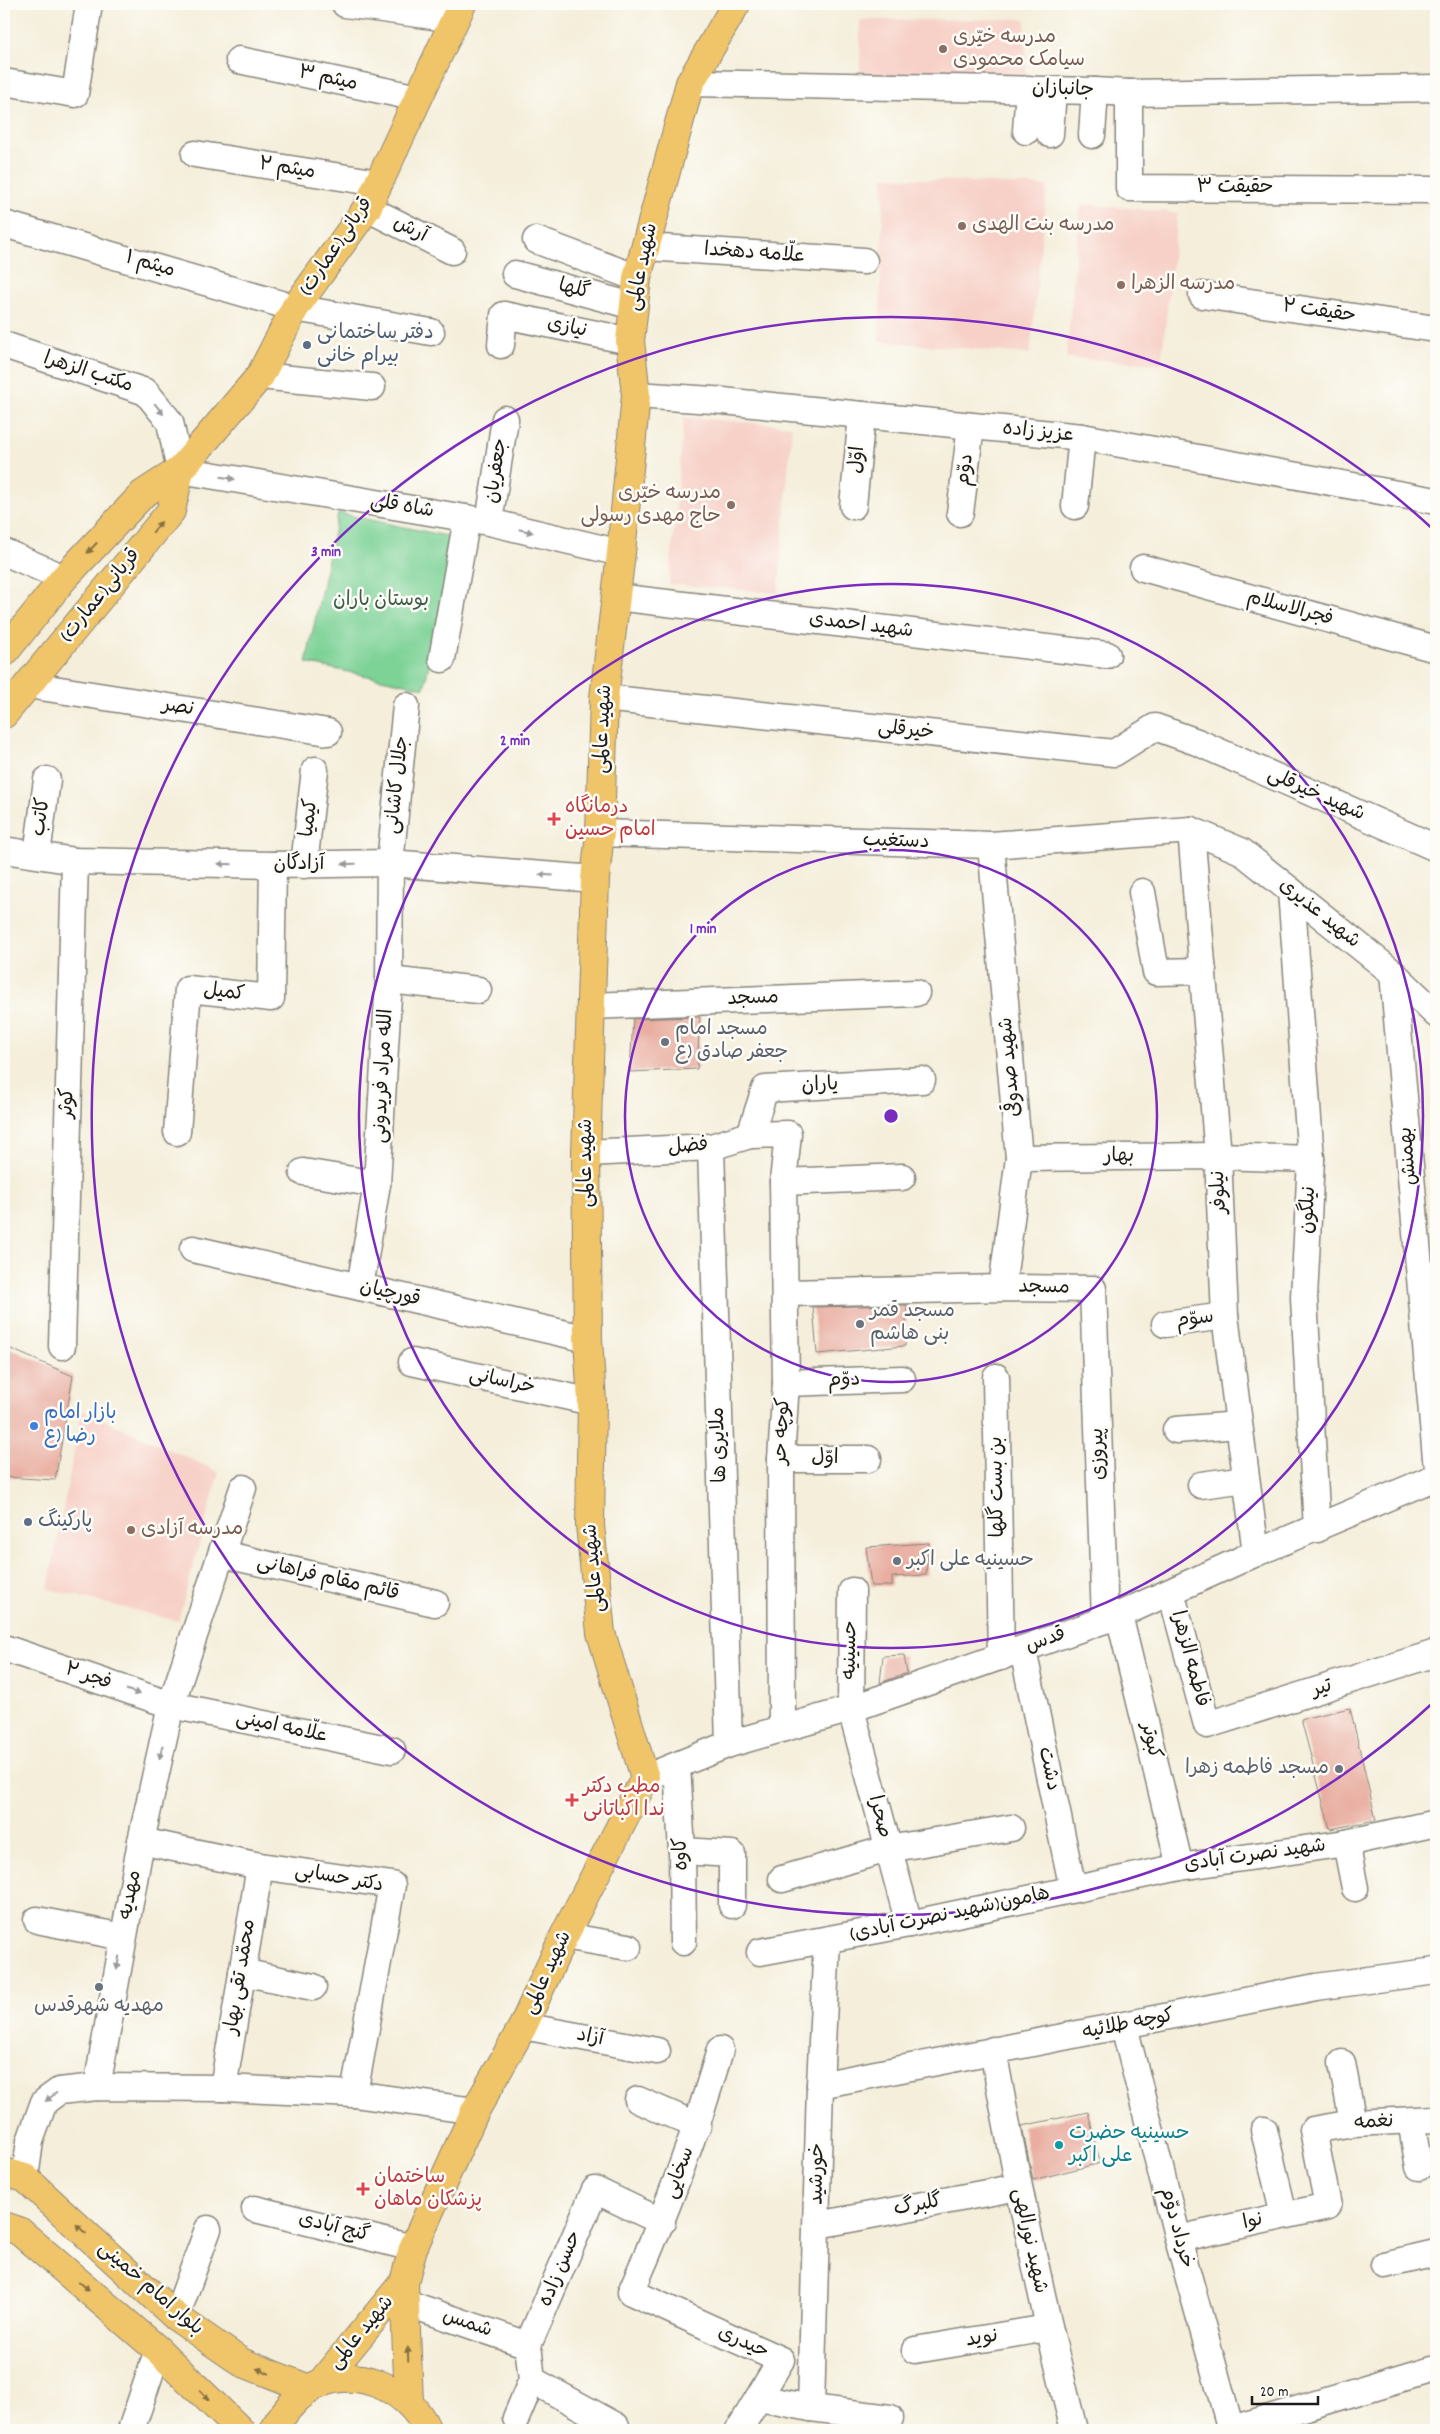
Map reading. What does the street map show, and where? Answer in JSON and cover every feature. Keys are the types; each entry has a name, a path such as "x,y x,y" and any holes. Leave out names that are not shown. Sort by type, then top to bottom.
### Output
{"main road":[{"name":"شهید عالمی","path":"409,2402 405,2292 413,2248 475,2111 523,2026 564,1936 645,1778 601,1633 590,1525 592,1402 588,1340 586,1153 595,879 600,833 604,698 621,553 636,395 630,341 637,278 690,83 736,4"},
{"name":"(عمارت)قربانی","path":"4,653 64,578 143,494 180,470 260,376 295,308 367,208 458,11"},
{"name":"(عمارت)قربانی","path":"4,714 171,511 180,470"},
{"name":"بلوار امام خمینی","path":"14,2175 176,2317 241,2362 314,2386"},
{"name":"بلوار امام خمینی","path":"4,2226 19,2231 158,2350 240,2430"},
{"name":"شهید عالمی","path":"273,2430 287,2407 314,2386 405,2292"},
{"path":"314,2386 344,2378 367,2380 390,2388 409,2402 427,2430"}],"street":[{"path":"4,82 75,94 89,4"},
{"path":"345,4 458,11"},
{"name":"میثم ۳","path":"239,60 418,98"},
{"name":"جانبازان","path":"690,83 1041,89 1129,93 1436,88"},
{"path":"1038,132 1041,89"},
{"path":"1092,136 1095,91"},
{"name":"حقیقت ۳","path":"1129,93 1130,188 1436,190"},
{"name":"میثم ۲","path":"195,154 379,183"},
{"name":"آرش","path":"367,208 452,251"},
{"name":"میثم ۱","path":"4,224 295,308 431,332"},
{"path":"536,240 637,278"},
{"name":"علّامه دهخدا","path":"646,247 864,261"},
{"name":"گلها","path":"515,274 633,306"},
{"name":"حقیقت ۲","path":"1202,295 1436,329"},
{"name":"نیازی","path":"501,346 504,315 630,341"},
{"name":"مکتب الزهرا","path":"4,345 146,392 170,422 180,470"},
{"path":"260,376 372,387"},
{"name":"عزیز زاده","path":"636,395 713,400 1082,437 1436,501"},
{"name":"اوّل","path":"853,506 862,415"},
{"name":"جعفریان","path":"442,659 505,420"},
{"name":"دوّم","path":"960,513 971,426"},
{"path":"1076,506 1082,437"},
{"name":"شاه قلی","path":"180,470 478,520 621,553"},
{"path":"4,552 64,578"},
{"name":"فجرالاسلام","path":"1143,568 1436,649"},
{"name":"شهید احمدی","path":"616,597 1107,655"},
{"name":"نصر","path":"28,685 328,732"},
{"name":"خیرقلی","path":"604,698 1114,753 1154,727 1197,742"},
{"name":"جلال کاشانی","path":"390,863 406,706"},
{"name":"شهید خیرقلی","path":"1197,742 1436,848"},
{"name":"کیمیا","path":"304,866 315,770"},
{"name":"کاتب","path":"37,854 48,780"},
{"name":"دستغیب","path":"600,833 991,845 1191,830"},
{"name":"شهید عذیری","path":"1191,830 1241,851 1393,973 1436,1014"},
{"name":"نیلوفر","path":"1191,830 1218,1156 1225,1316 1256,1553"},
{"name":"شهید صدوقی","path":"991,845 1019,1158 1002,1288"},
{"name":"آزادگان","path":"4,850 75,860 273,866 390,863 595,879"},
{"name":"کوثر","path":"62,1346 75,860"},
{"name":"الله مراد فریدونی","path":"360,1287 377,1184 389,980 390,863"},
{"name":"کمیل","path":"177,1132 188,989 271,998 273,866"},
{"name":"نیلگون","path":"1291,891 1311,1159 1304,1298 1316,1529"},
{"path":"1142,892 1156,972 1202,971"},
{"name":"بهمنش","path":"1393,973 1436,1458"},
{"path":"389,980 478,990"},
{"name":"مسجد","path":"591,1006 916,993"},
{"name":"یاران","path":"750,1134 765,1089 922,1080"},
{"name":"فضل","path":"586,1153 711,1146 750,1134 788,1134"},
{"name":"کوچه حر","path":"782,1727 781,1459 786,1383 784,1182 788,1134"},
{"name":"ملایری ها","path":"711,1146 729,1744"},
{"name":"بهار","path":"1019,1158 1218,1156 1311,1159"},
{"path":"303,1172 377,1184"},
{"path":"784,1182 902,1177"},
{"name":"قورچیان","path":"193,1249 588,1340"},
{"name":"مسجد","path":"786,1293 1002,1288 1093,1289"},
{"name":"پیروزی","path":"1093,1289 1112,1617"},
{"name":"سوّم","path":"1165,1324 1225,1316"},
{"name":"خراسانی","path":"412,1362 592,1402"},
{"name":"بن بست گلها","path":"996,1377 1012,1653"},
{"name":"دوّم","path":"786,1383 902,1379"},
{"path":"1176,1430 1238,1425"},
{"name":"اوّل","path":"781,1459 868,1459"},
{"name":"قدس","path":"645,1778 729,1744 782,1727 850,1709 1112,1617 1256,1553 1436,1477"},
{"path":"1201,1485 1246,1479"},
{"name":"مهدیه","path":"97,2087 122,1937 171,1705 243,1488"},
{"name":"قائم مقام فراهانی","path":"222,1554 435,1603"},
{"name":"حسینیه","path":"850,1709 852,1591"},
{"name":"فاطمه الزهرا","path":"1170,1592 1207,1725"},
{"name":"کبوتر","path":"1112,1617 1180,1867"},
{"name":"فجر ۲","path":"4,1648 171,1705"},
{"name":"دشت","path":"1012,1653 1073,1889"},
{"name":"تیر","path":"1207,1725 1436,1653"},
{"name":"علّامه امینی","path":"171,1705 392,1750"},
{"name":"صحرا","path":"850,1709 909,1924"},
{"name":"کاوه","path":"677,1766 682,1851 684,1942"},
{"name":"شهید نصرت آبادی","path":"1073,1889 1180,1867 1346,1843 1436,1823"},
{"path":"782,1879 888,1849 1011,1828"},
{"name":"دکتر حسابی","path":"141,1841 260,1866 392,1884 354,2094"},
{"path":"1346,1843 1355,1888"},
{"path":"682,1851 732,1854 732,1905"},
{"name":"محمّد تقی بهار","path":"224,2088 260,1866"},
{"name":"(شهید نصرت آبادی)هامون","path":"760,1952 909,1924 1073,1889"},
{"path":"37,1920 122,1937"},
{"path":"564,1936 628,1947"},
{"name":"خورشید","path":"811,2408 818,2224 820,2084 827,1940"},
{"name":"کوچه طلائیه","path":"820,2084 1316,1987 1436,1971"},
{"path":"242,1972 314,1987"},
{"name":"آزاد","path":"523,2026 657,2051"},
{"name":"خرداد دوّم","path":"1124,2026 1178,2239 1230,2430"},
{"name":"سخایی","path":"631,2292 662,2222 698,2126 720,2050"},
{"name":"شهید نورالهی","path":"993,2050 1018,2187 1048,2328 1074,2430"},
{"path":"1342,2063 1353,2123"},
{"path":"14,2175 30,2141 44,2102 59,2091 97,2087 224,2088 354,2094 475,2111"},
{"path":"638,2100 698,2126"},
{"path":"1419,2167 1424,2120"},
{"name":"نغمه","path":"1328,2206 1313,2130 1353,2123 1424,2120"},
{"path":"1264,2130 1284,2215"},
{"name":"گلبرگ","path":"818,2224 1018,2187"},
{"name":"حسن زاده","path":"516,2418 532,2380 528,2345 594,2190 662,2222"},
{"name":"نوا","path":"1178,2239 1328,2206"},
{"name":"گنج آبادی","path":"255,2209 413,2248"},
{"path":"176,2317 208,2229"},
{"path":"1384,2265 1436,2253"},
{"name":"شمس","path":"405,2292 528,2345"},
{"name":"حیدری","path":"631,2292 781,2360 739,2430"},
{"name":"نوید","path":"915,2350 1048,2328"},
{"path":"132,2430 158,2350"},
{"path":"1230,2430 1436,2368"},
{"path":"532,2380 616,2426"},
{"path":"759,2398 811,2408 890,2418"}],"shaded area":[{"path":"756,4 936,4 752,9"},
{"name":"مدرسه خیّری سیامک محمودی","path":"1025,19 1026,77 860,78 860,20"},
{"name":"مدرسه بنت الهدی","path":"884,177 1047,186 1030,354 879,341"},
{"name":"مدرسه الزهرا","path":"1081,204 1178,213 1161,364 1066,358"},
{"name":"مدرسه خیّری حاج مهدی رسولی","path":"684,417 792,426 778,593 669,584"},
{"name":"مدرسه آزادی","path":"82,1410 219,1472 178,1621 48,1589"}],"green space":[{"name":"بوستان باران","path":"338,513 456,538 424,688 306,663"}],"building":[{"name":"مسجد امام جعفر صادق (ع","path":"700,1017 697,1069 630,1072 633,1019"},
{"name":"مسجد قمر بنی هاشم","path":"907,1305 905,1346 817,1354 813,1307"},
{"name":"بازار امام رضا (ع","path":"4,1346 73,1376 55,1480 4,1477"},
{"name":"حسینیه علی اکبر","path":"929,1543 926,1575 892,1577 892,1586 871,1586 866,1547"},
{"path":"904,1655 907,1673 880,1683 883,1656"},
{"name":"مسجد فاطمه زهرا","path":"1350,1708 1376,1820 1330,1829 1301,1719"},
{"name":"حسینیه حضرت علی اکبر","path":"1088,2112 1100,2163 1033,2180 1022,2126"}],"place":[{"name":"مدرسه خیّری سیامک محمودی","path":"943,49"},
{"name":"مدرسه بنت الهدی","path":"962,226"},
{"name":"مدرسه الزهرا","path":"1121,285"},
{"name":"دفتر ساختمانی بیرام خانی","path":"307,345"},
{"name":"مدرسه خیّری حاج مهدی رسولی","path":"731,505"},
{"name":"درمانگاه امام حسین","path":"554,819"},
{"name":"مسجد امام جعفر صادق (ع","path":"665,1042"},
{"name":"مسجد قمر بنی هاشم","path":"860,1324"},
{"name":"بازار امام رضا (ع","path":"34,1426"},
{"name":"پارکینگ","path":"28,1522"},
{"name":"مدرسه آزادی","path":"131,1530"},
{"name":"حسینیه علی اکبر","path":"897,1561"},
{"name":"مسجد فاطمه زهرا","path":"1339,1769"},
{"name":"مطب دکتر ندا اکباتانی","path":"572,1800"},
{"name":"مهدیه شهرقدس","path":"99,1987"},
{"name":"حسینیه حضرت علی اکبر","path":"1059,2145"},
{"name":"ساختمان پزشکان ماهان","path":"363,2189"}]}
